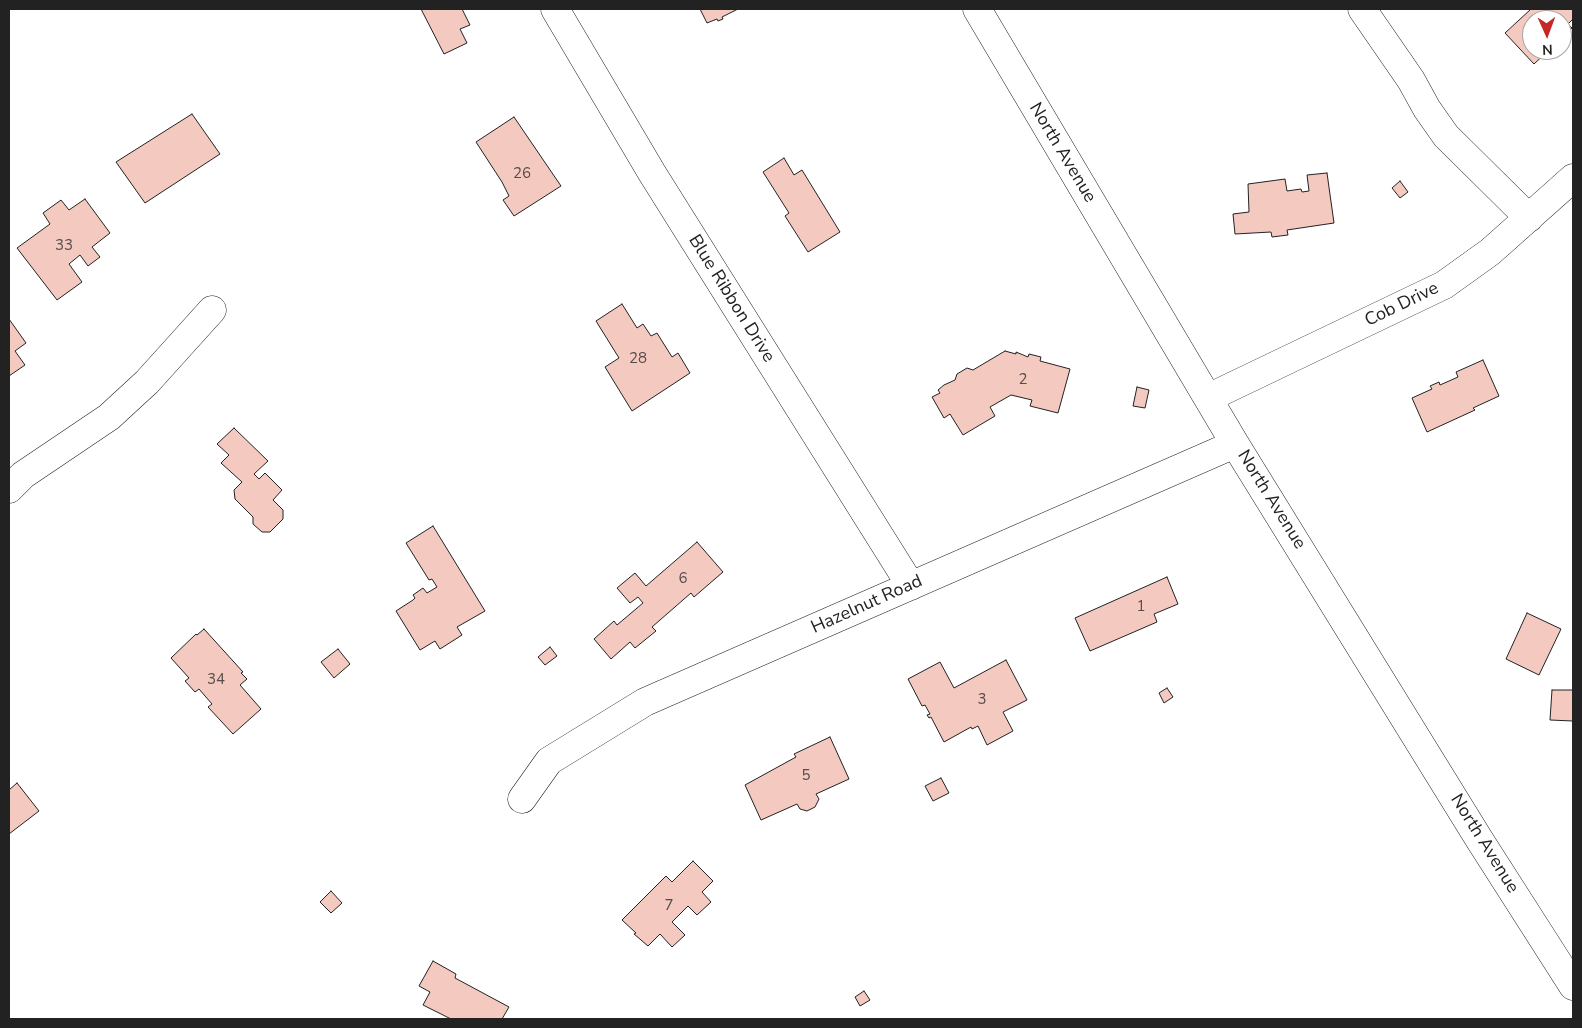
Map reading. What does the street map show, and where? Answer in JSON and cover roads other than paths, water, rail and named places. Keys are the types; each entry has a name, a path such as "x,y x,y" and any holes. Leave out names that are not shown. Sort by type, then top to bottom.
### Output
{"street":[{"name":"Blue Ribbon Drive","path":"555,9 652,173 911,586"},
{"name":"North Avenue","path":"977,9 1235,444 1479,839 1573,986"},
{"path":"1362,9 1411,80 1427,109 1446,136 1529,218"},
{"name":"Cob Drive","path":"1208,398 1444,285 1473,266 1573,178"},
{"path":"9,489 23,475 109,417 147,382 212,310"},
{"name":"Hazelnut Road","path":"522,799 548,761 645,702 1235,444"}]}
